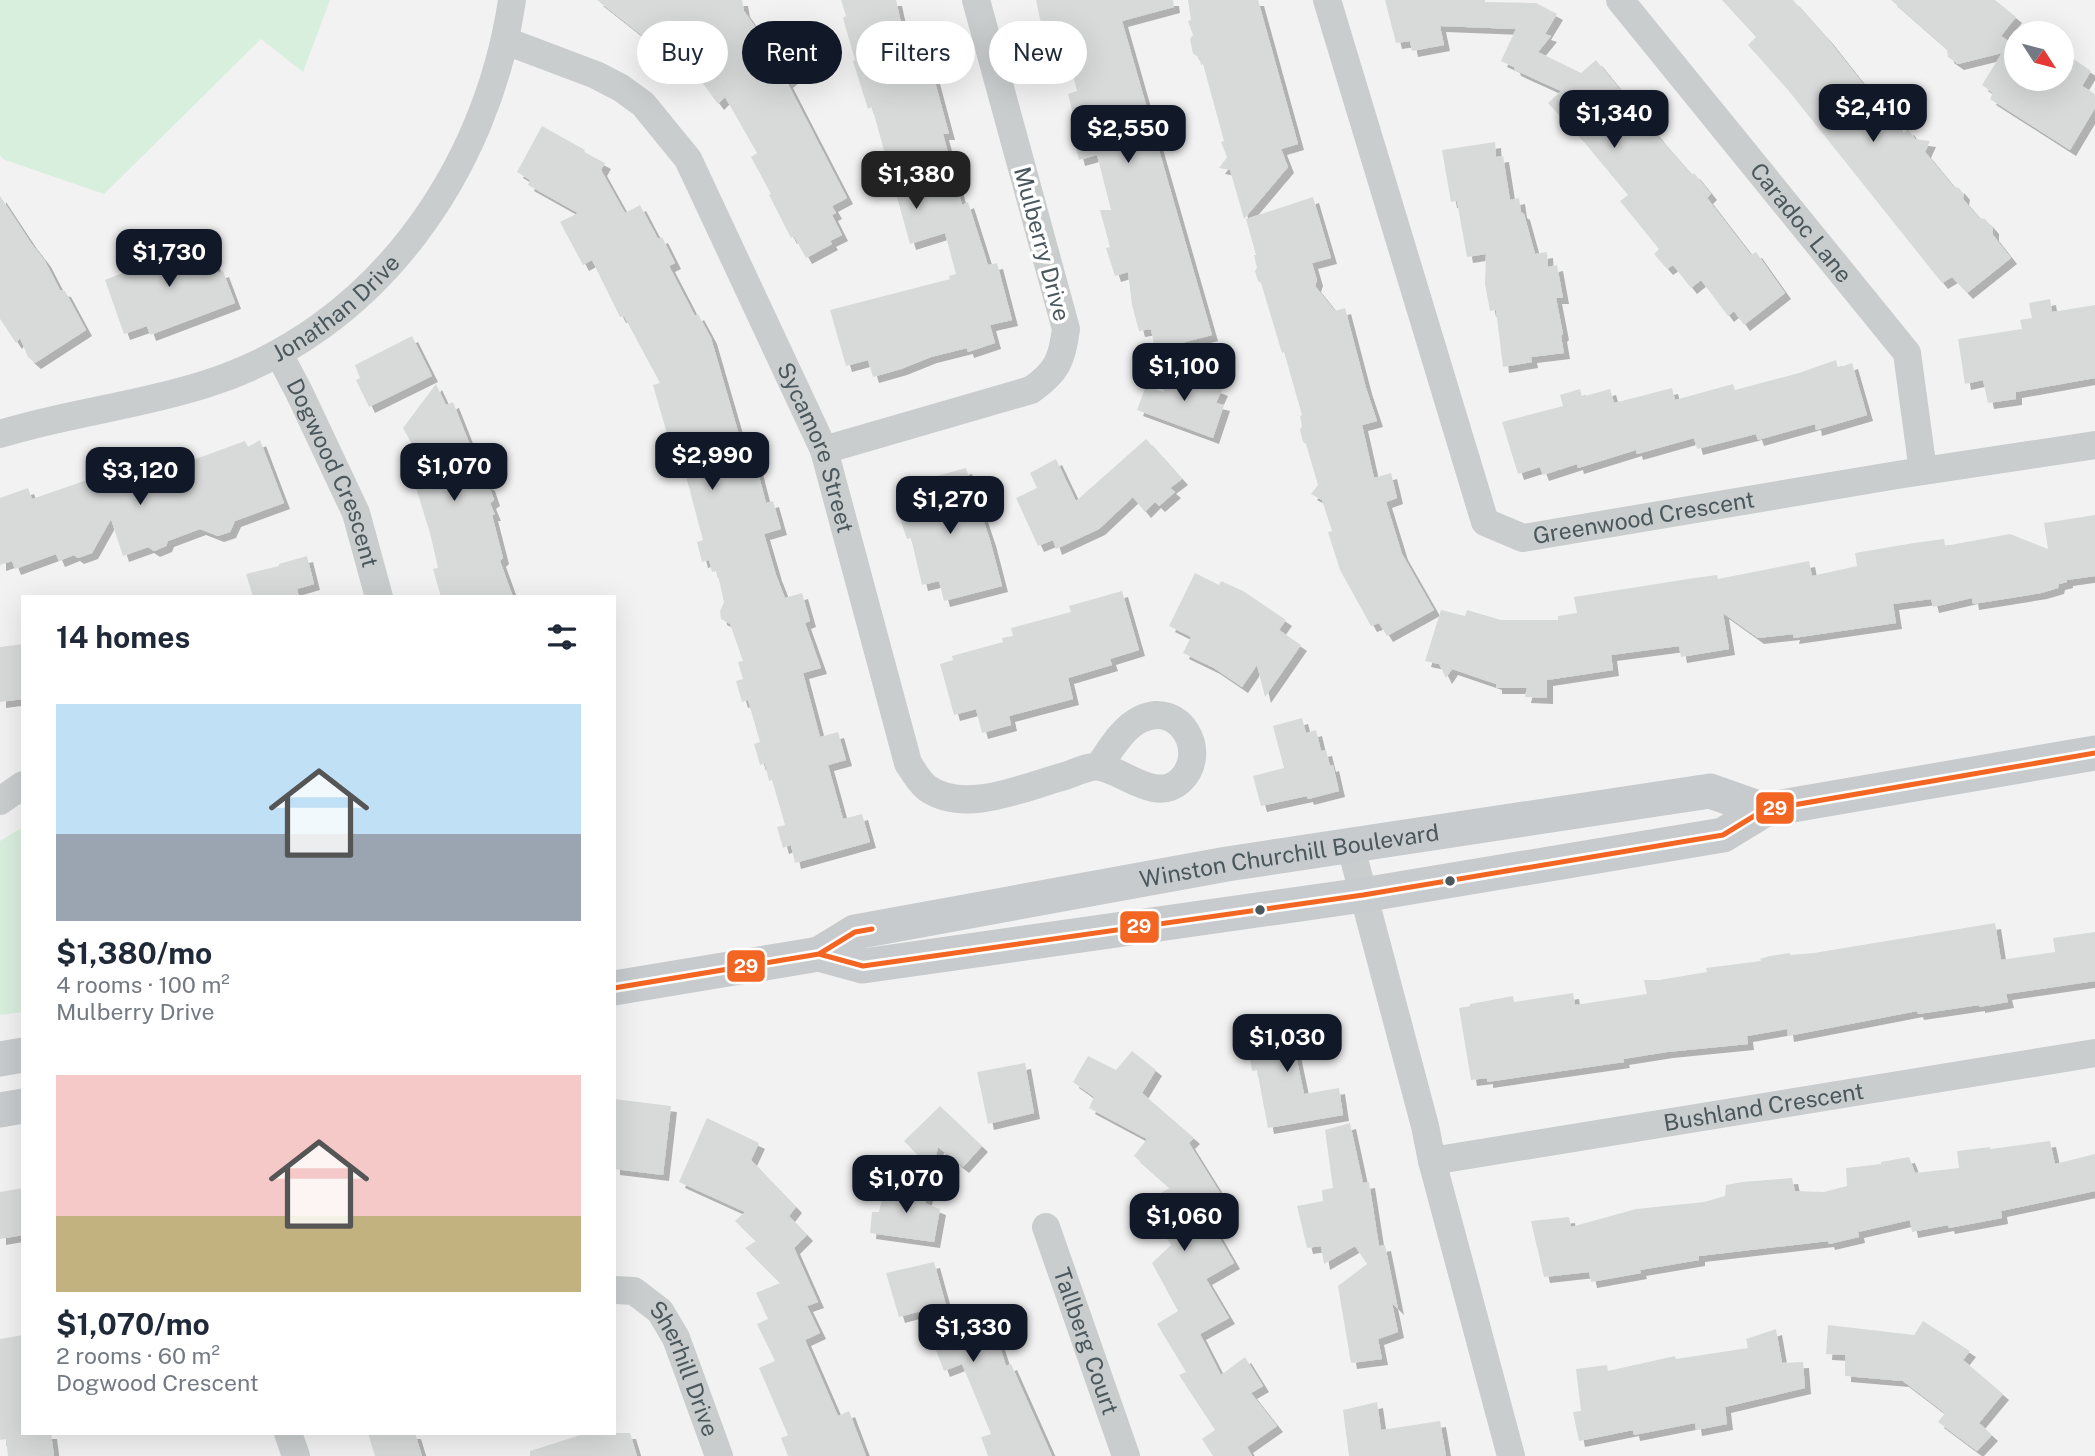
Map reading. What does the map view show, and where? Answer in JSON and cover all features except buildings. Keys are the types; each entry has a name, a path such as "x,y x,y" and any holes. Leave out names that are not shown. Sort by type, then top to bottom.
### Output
{"main road":[{"name":"Winston Churchill Boulevard","path":"819,954 863,966 1363,895 1723,835 1764,810 2095,753"},
{"name":"Winston Churchill Boulevard","path":"616,988 819,954 855,932 1350,844 1710,791 1764,810"},
{"path":"0,1059 21,1055"},
{"path":"0,1110 21,1106"}],"street":[{"name":"Jonathan Drive","path":"0,434 206,384 279,354 343,309 403,250 454,177 498,72 512,0"},
{"name":"Mulberry Drive","path":"824,450 1031,390 1049,377 1063,356 1066,329 976,0"},
{"name":"Greenwood Crescent","path":"1327,0 1485,522 1523,538 2095,445"},
{"name":"Caradoc Lane","path":"1620,0 1907,352 1923,471"},
{"name":"Sycamore Street","path":"506,41 596,75 621,88 643,104 688,159 824,450 908,763 925,786 944,798 974,801 1099,766"},
{"name":"Dogwood Crescent","path":"279,354 356,513 378,595"},
{"path":"0,801 21,786"},
{"path":"1350,844 1511,1456"},
{"name":"Bushland Crescent","path":"1432,1161 2095,1053"},
{"name":"Tallberg Court","path":"1046,1227 1126,1456"},
{"name":"Sherhill Drive","path":"624,1291 660,1311 676,1338 719,1456"},
{"path":"289,1435 296,1456"}],"green space":[{"path":"0,0 330,0 303,72 261,39 104,194 0,156"},
{"path":"21,828 21,1012 0,1015 0,841"}],"transit line":[{"name":"29","path":"819,954 863,966 1363,895 1723,835 1764,810 2095,753"},
{"name":"29","path":"616,988 819,954 855,932 872,929"}]}
